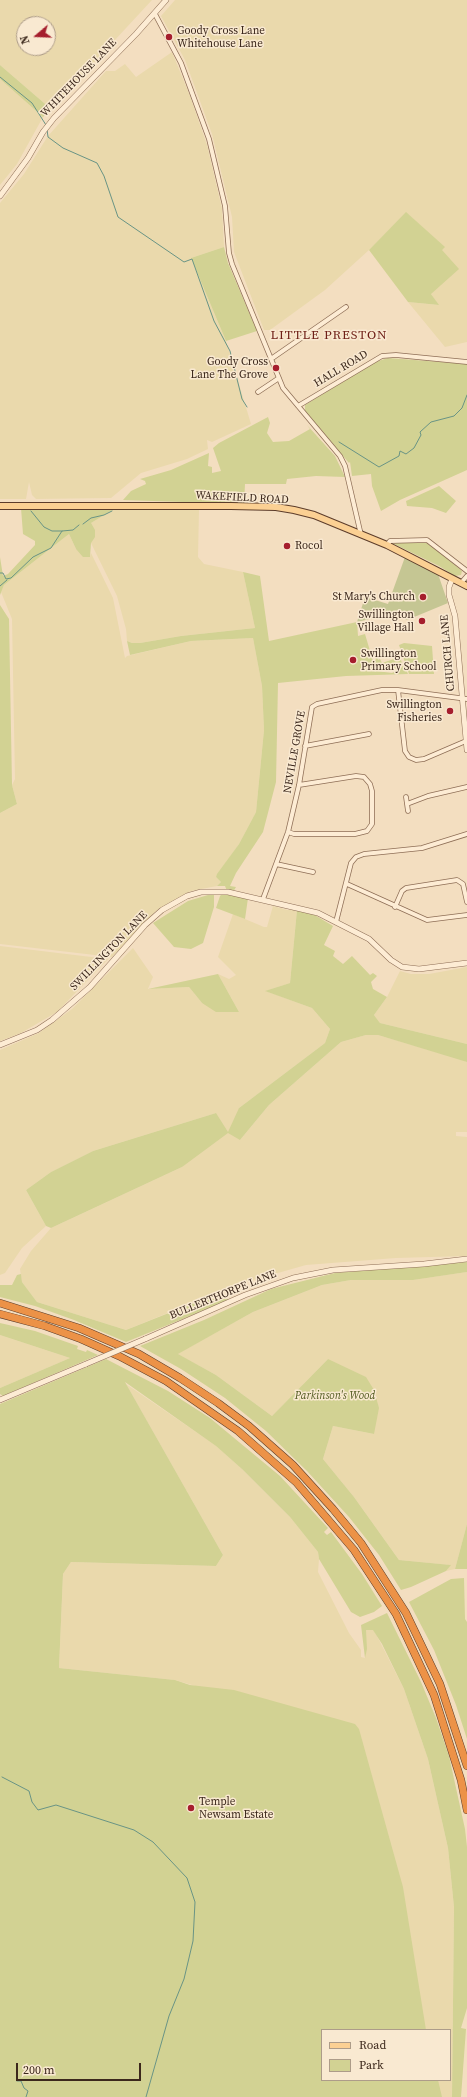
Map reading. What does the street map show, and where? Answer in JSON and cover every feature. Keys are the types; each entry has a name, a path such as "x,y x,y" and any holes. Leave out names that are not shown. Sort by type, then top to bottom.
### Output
{"highway":[{"path":"0,1303 79,1328 139,1354 180,1378 249,1426 294,1465 361,1543 406,1613 440,1684 467,1766"},
{"path":"0,1314 81,1339 119,1356 166,1381 238,1431 296,1482 354,1550 399,1620 418,1657 436,1702 459,1773 467,1810"}],"main road":[{"name":"WAKEFIELD ROAD","path":"0,506 153,505 276,507 314,515 387,545 464,585"}],"street":[{"name":"WHITEHOUSE LANE","path":"0,196 28,158 43,132 54,118 155,14 166,0"},
{"path":"155,14 180,63 209,139 225,206 229,254 271,359 287,394 340,456 345,466 361,535"},
{"path":"271,359 346,307"},
{"name":"HALL ROAD","path":"298,406 382,356 396,355 467,362"},
{"path":"258,392 279,378"},
{"path":"387,545 390,542 427,540 467,571"},
{"path":"464,585 467,576"},
{"name":"CHURCH LANE","path":"452,579 449,587 449,595 456,616 465,699 467,750"},
{"name":"NEVILLE GROVE","path":"263,899 288,832 299,785 310,711 314,705 382,690 398,690 465,699"},
{"path":"398,690 405,751 410,757 416,760 424,759 466,741"},
{"path":"305,746 369,734"},
{"path":"288,832 294,834 355,834 367,831 372,824 372,791 370,784 364,777 356,776 299,785"},
{"path":"407,804 428,796 467,786"},
{"path":"406,797 408,811"},
{"path":"336,922 352,863 359,855 422,848 467,834"},
{"path":"276,864 312,872"},
{"path":"395,907 402,891 406,888 457,880 463,884 467,902"},
{"path":"347,884 395,907 428,920 467,915"},
{"name":"SWILLINGTON LANE","path":"0,1045 37,1030 73,1003 108,969 145,925 187,896 216,891 263,899 282,906 312,911 368,939 391,960 402,967 419,969 467,963"},
{"name":"BULLERTHORPE LANE","path":"0,1400 245,1296 293,1278 333,1270 424,1264 467,1259"}],"shaded area":[{"path":"0,0 152,0 51,109 0,65"},
{"path":"175,0 467,0 467,342 445,347 408,302 438,305 431,294 442,249 444,247 406,213 369,250 325,290 270,330 264,330 234,252 232,217 212,134 185,60 161,16"},
{"path":"172,52 190,96 207,145 222,209 224,247 191,258 226,341 251,424 212,442 207,440 208,449 187,459 141,473 111,498 36,499 32,495 29,482 26,499 0,499 0,203 24,174 48,136 106,71 115,71 125,64 136,77"},
{"path":"0,79 43,117 17,164 0,185"},
{"path":"116,508 199,510 198,557 204,564 243,572 255,628 181,636 140,643 132,643 127,641 126,629 117,596 91,543 91,523"},
{"path":"69,534 76,549 90,557 91,553 113,598 125,658 127,656 191,641 253,638 262,686 264,730 256,812 239,844 216,877 221,882 217,886 191,891 157,910 112,957 0,944 0,813 17,804 12,785 15,779 12,619 1,592 4,585"},
{"path":"273,906 287,910 297,910 290,983 266,991 312,1008 330,1029 325,1043 239,1108 240,1140 269,1105 341,1042 366,1035 378,1035 467,1062 467,1132 456,1132 456,1136 467,1137 467,1256 396,1258 306,1265 239,1284 126,1330 37,1302 22,1282 20,1269 31,1251 51,1228 182,1167 216,1113 93,1151 51,1172 26,1190 46,1226 22,1248 5,1273 0,1275 0,1050 39,1033 72,1009 133,948 153,977 148,989 189,987 202,1003 239,1012 218,974 229,979 236,975 218,957 233,914 267,927"},
{"path":"0,946 108,959 57,1012 21,1033 0,1041"},
{"path":"467,967 467,1044 380,1023 374,1015 387,997 400,971 411,974 429,974"},
{"path":"467,1272 467,1524 455,1569 446,1571 450,1565 399,1560 354,1497 323,1459 333,1426 374,1434 328,1359 272,1416 216,1375 177,1354 253,1312 322,1285 351,1280 412,1280"},
{"path":"0,1335 70,1358 0,1388"},
{"path":"126,1384 215,1445 243,1470 290,1517 318,1552 318,1572 349,1633 361,1650 361,1657 365,1658 366,1630 374,1630 404,1689 428,1759 448,1848 454,1907 452,2097 261,2097 280,1711 175,1680 59,1668 63,1574 71,1562 216,1566 223,1555"}],"green space":[{"path":"0,65 51,109 43,117 0,79"},
{"path":"406,212 445,247 442,250 459,269 431,294 439,305 408,302 369,250"},
{"path":"224,247 228,263 257,331 226,341 191,258"},
{"path":"388,358 467,364 467,470 400,500 381,511 372,486 371,474 352,476 350,462 349,463 305,412 305,405 375,362"},
{"path":"268,417 270,423 267,433 273,442 289,441 310,429 307,425 335,456 345,477 316,476 287,479 286,484 245,484 244,504 123,500 131,491 146,484 145,481 140,479 171,470 209,453 208,466 212,467 212,473 221,471 213,448 219,443"},
{"path":"439,486 456,501 446,513 432,508 407,506 406,501"},
{"path":"21,508 116,508 91,523 95,530 95,537 91,543 90,557 83,557 76,549 69,534 4,585 0,595 0,557 3,576 8,574 35,545 35,541 23,534"},
{"path":"424,541 432,545 462,571 461,575 455,576 439,566 392,543"},
{"path":"405,557 438,574 448,603 407,620 396,614 390,614 357,622 365,597 388,604"},
{"path":"243,572 260,576 269,641 357,622 358,636 365,634 373,661 376,660 374,655 379,653 378,660 380,659 382,663 400,657 402,663 397,668 388,671 369,669 363,663 366,669 392,673 404,665 408,674 346,676 278,683 276,782 263,832 236,873 230,886 236,887 233,892 227,891 225,886 217,886 221,882 216,877 239,844 256,812 264,730 262,686 253,638 191,641 130,655 127,641 132,643 140,643 181,636 255,628"},
{"path":"0,605 9,619 12,785 17,804 0,813"},
{"path":"404,643 432,646 434,674 409,674 399,645"},
{"path":"222,894 248,898 245,919 216,908"},
{"path":"208,895 214,895 214,907 203,943 191,949 174,947 153,923 188,901"},
{"path":"297,910 313,914 333,926 324,945 335,951 333,956 343,964 352,956 370,975 373,973 377,976 371,982 373,989 387,997 374,1015 380,1023 467,1044 467,1062 378,1035 366,1035 341,1042 269,1105 240,1140 228,1133 182,1167 51,1228 46,1226 26,1190 51,1172 93,1151 216,1113 228,1132 239,1108 325,1043 330,1029 312,1008 265,991 290,983"},
{"path":"218,974 239,1012 216,1012 202,1003 189,987 148,989"},
{"name":"Parkinson's Wood","path":"467,1262 467,1272 413,1280 351,1280 322,1285 253,1312 178,1354 216,1375 272,1416 328,1359 366,1377 374,1390 379,1408 374,1434 333,1426 323,1459 354,1497 399,1560 451,1565 446,1571 401,1590 379,1555 349,1517 307,1471 266,1431 225,1398 181,1369 140,1346 204,1320 271,1289 335,1273"},
{"path":"21,1274 22,1282 37,1302 126,1330 209,1297 210,1299 232,1299 126,1342 74,1320 35,1306 0,1297 0,1285 12,1285 17,1275"},
{"path":"0,1323 35,1331 78,1346 77,1349 86,1352 87,1350 98,1355 3,1396 0,1394 0,1388 70,1358 0,1335"},
{"name":"Temple Newsam Estate","path":"106,1359 168,1391 210,1418 280,1476 328,1528 324,1532 327,1535 331,1532 362,1574 382,1606 374,1612 360,1617 351,1612 319,1559 318,1552 290,1517 243,1470 216,1446 125,1382 223,1555 216,1566 71,1562 63,1574 59,1668 175,1680 190,1685 234,1690 355,1724 359,1729 403,1887 426,2029 321,2029 321,2081 438,2081 442,2097 0,2097 0,1404"},
{"path":"467,1524 467,1569 455,1569"},
{"path":"464,1578 465,1619 467,1622 467,1739 456,1705 434,1650 409,1602 451,1579"},
{"path":"387,1613 421,1682 436,1718 449,1756 465,1829 467,1847 467,2008 461,2028 466,2029 461,2097 452,2097 454,1907 448,1848 428,1759 404,1689 382,1644 373,1630 366,1630 367,1649 365,1658 361,1625"}],"waterway":[{"path":"0,77 32,103 46,125"},
{"path":"47,129 48,137 63,148 97,163 104,176 118,217 184,262 192,259 214,321 230,351 242,399 247,407"},
{"path":"339,442 379,467 399,456 400,451 406,454 414,448 421,435 420,432 431,422 454,416 462,408 467,395"},
{"path":"31,511 44,527 52,531 62,531"},
{"path":"83,524 91,518 104,515 112,511"},
{"path":"0,573 3,573 6,579 11,578 33,557 51,548 62,531 73,530 79,525"},
{"path":"0,586 7,580"},
{"path":"2,1777 29,1791 32,1802 38,1810 56,1805 134,1830 153,1842 187,1878 195,1902 193,1941 184,1979 169,2016 146,2097"},
{"path":"17,2081 21,2081 24,2088 28,2091 26,2097"}],"place":[{"name":"Goody Cross Lane Whitehouse Lane","path":"169,37"},
{"name":"Goody Cross Lane The Grove","path":"276,368"},
{"name":"Rocol","path":"287,546"},
{"name":"St Mary's Church","path":"423,597"},
{"name":"Swillington Village Hall","path":"422,621"},
{"name":"Swillington Primary School","path":"353,660"},
{"name":"Swillington Fisheries","path":"450,711"},
{"name":"Temple Newsam Estate","path":"191,1808"}],"district":[{"name":"LITTLE PRESTON","path":"329,336"}]}
